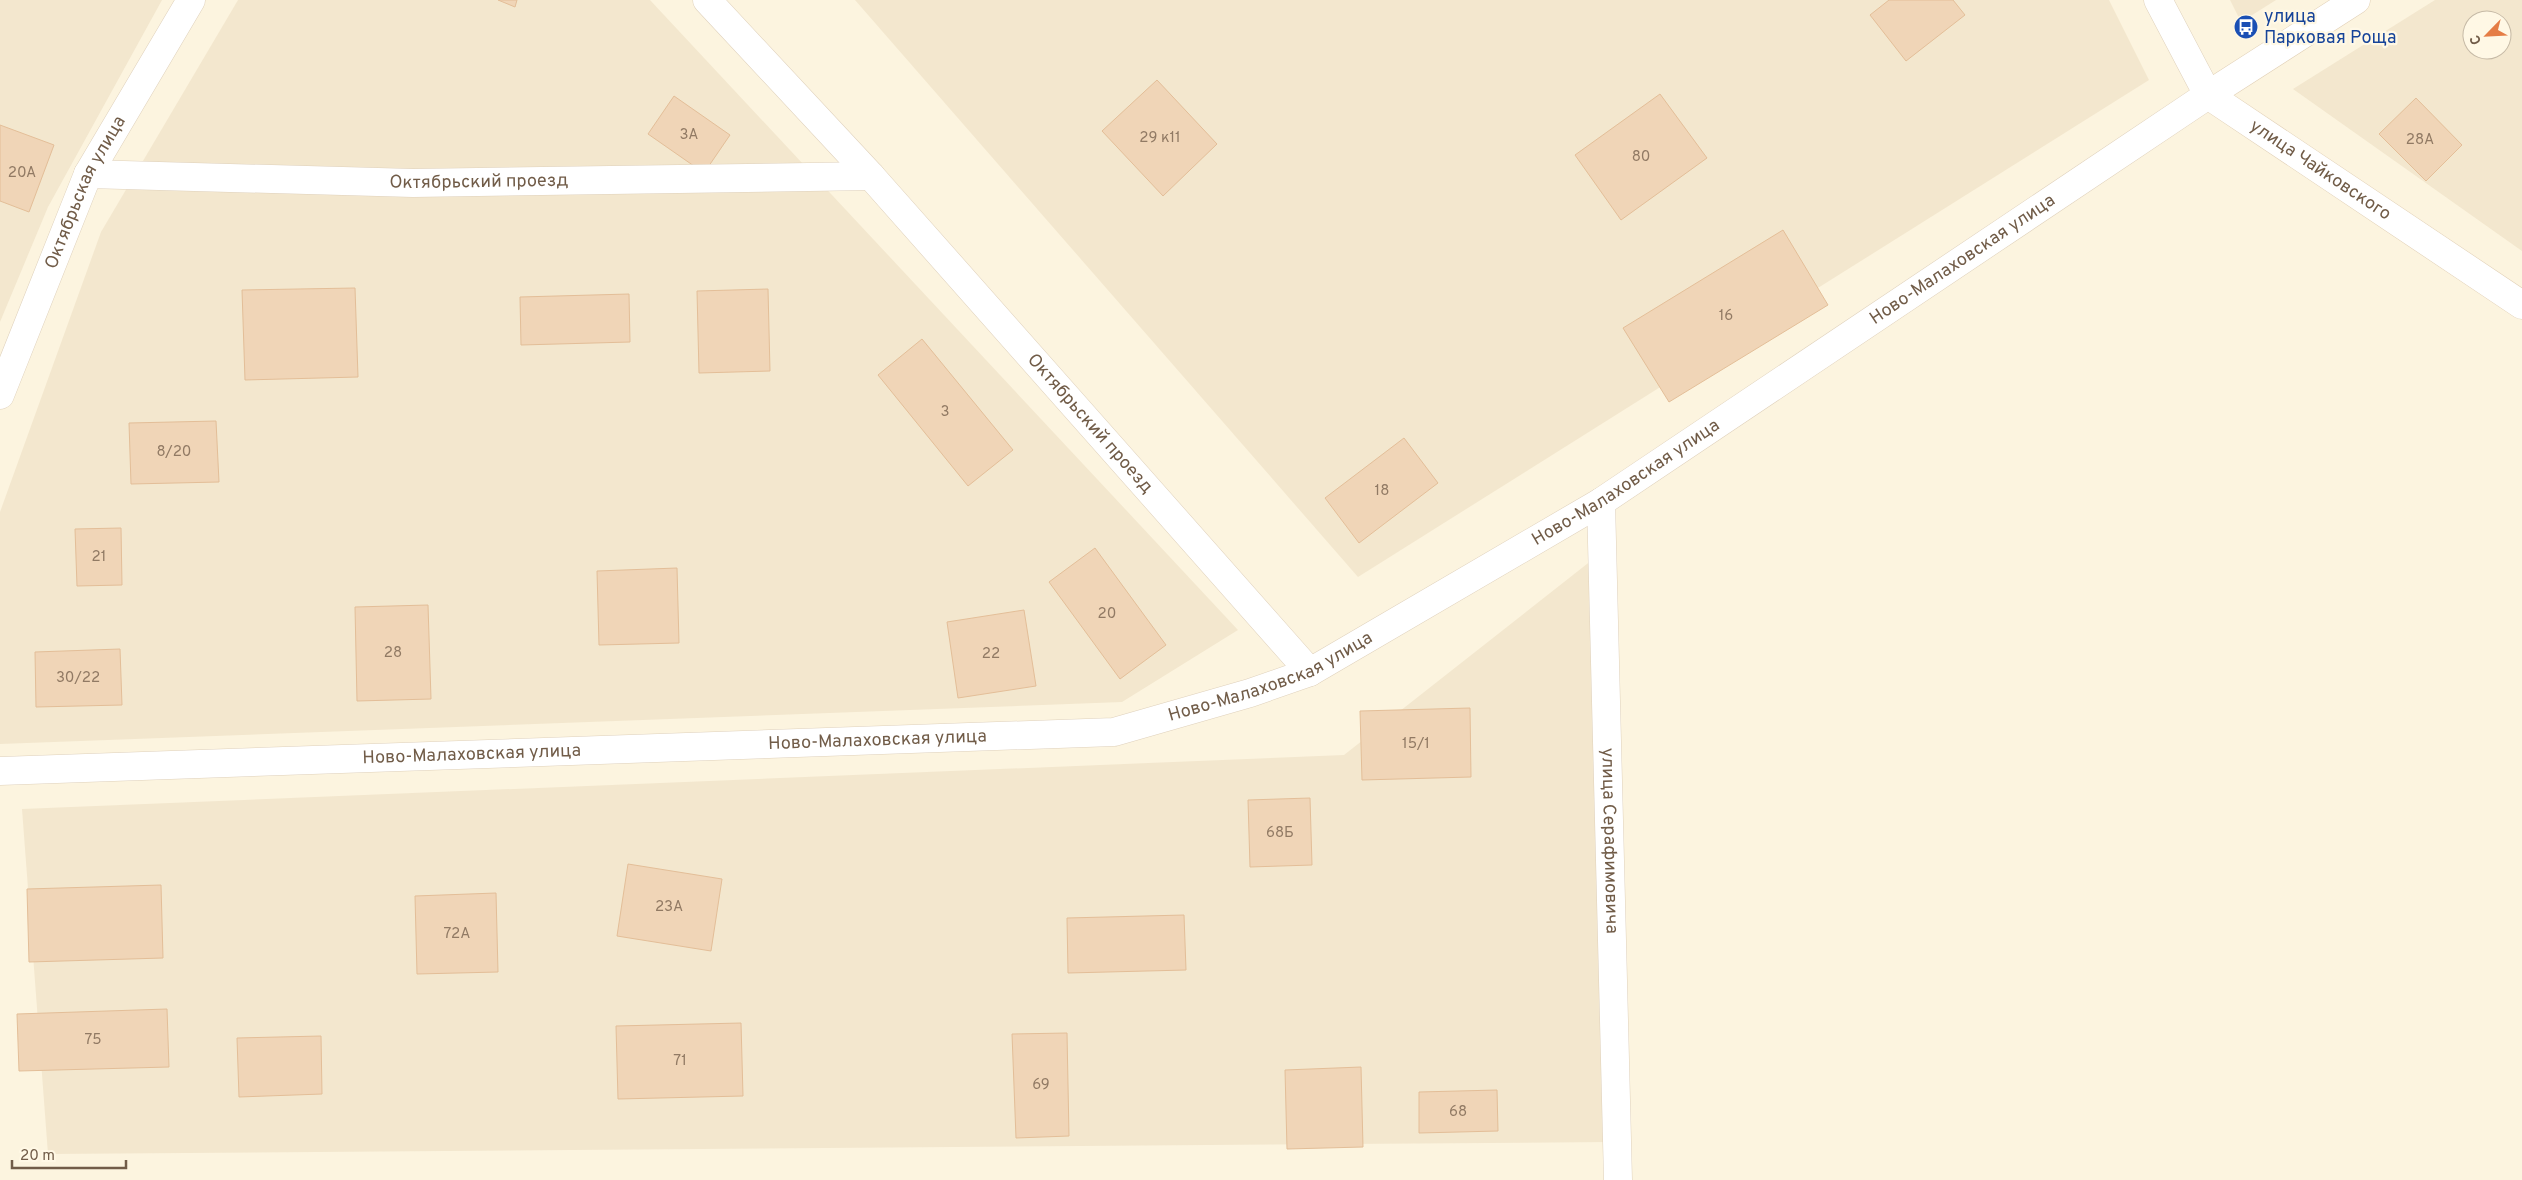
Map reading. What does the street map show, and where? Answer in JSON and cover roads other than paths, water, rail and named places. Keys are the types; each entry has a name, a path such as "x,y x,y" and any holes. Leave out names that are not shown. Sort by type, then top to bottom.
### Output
{"street":[{"name":"Октябрьская улица","path":"0,395 88,174 191,0"},
{"name":"Октябрьский проезд","path":"707,0 871,176 1310,672"},
{"name":"улица Чайковского","path":"2158,0 2208,94 2522,305"},
{"name":"Ново-Малаховская улица","path":"0,771 1114,732 1250,693 1310,672 1601,502 2208,94 2356,0"},
{"name":"Октябрьский проезд","path":"88,174 413,183 871,176"},
{"name":"улица Серафимовича","path":"1601,502 1618,1180"}],"place":[{"name":"улица Парковая Роща","path":"2246,27"}]}
